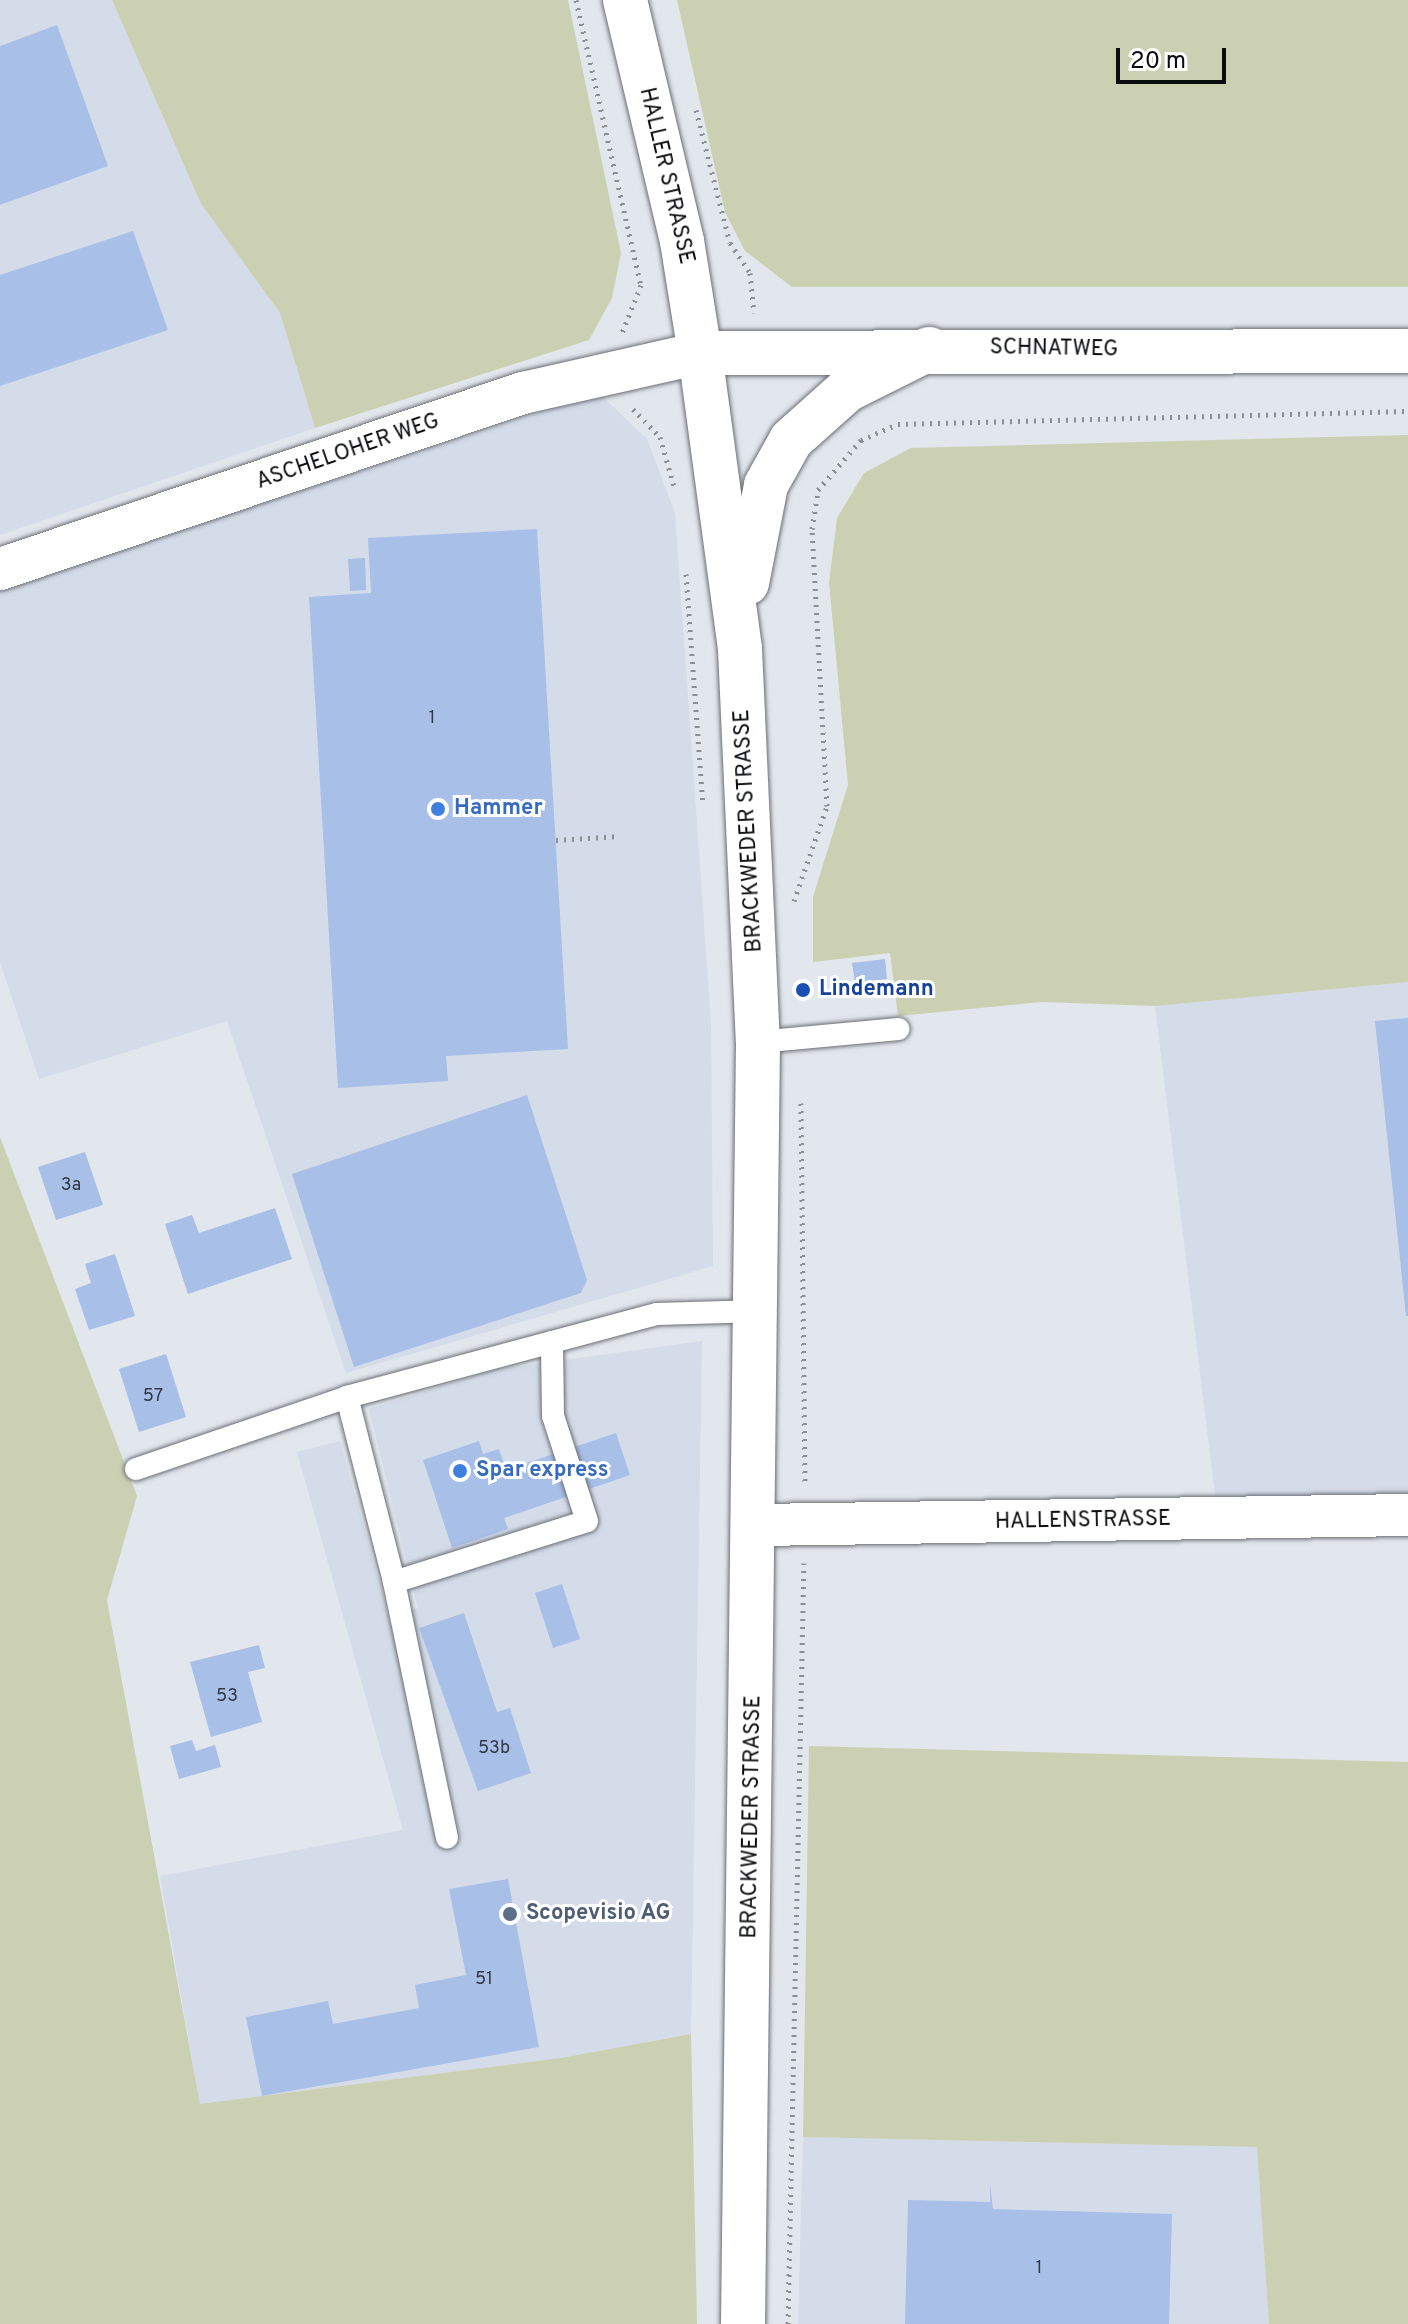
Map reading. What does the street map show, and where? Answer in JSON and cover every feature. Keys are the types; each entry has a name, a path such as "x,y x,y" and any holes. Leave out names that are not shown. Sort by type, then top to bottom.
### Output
{"street":[{"name":"HALLER STRASSE","path":"625,0 682,241 700,353"},
{"name":"SCHNATWEG","path":"700,353 932,347 1408,351"},
{"path":"740,649 753,530 780,455 847,390 932,347"},
{"name":"ASCHELOHER WEG","path":"0,569 523,393 700,353"},
{"name":"BRACKWEDER STRASSE","path":"700,353 740,649 779,1042 760,1311 743,2324"},
{"name":"HALLENSTRASSE","path":"758,1525 1408,1515"}],"lane":[{"path":"779,1042 898,1029"},
{"path":"136,1469 347,1397 657,1314 760,1311"},
{"path":"394,1582 587,1521 553,1416 552,1342"},
{"path":"347,1397 394,1582 447,1838"}],"path":[{"path":"576,0 641,285 621,327"},
{"path":"692,91 730,243 750,273"},
{"path":"629,405 660,437"},
{"path":"795,915 827,806 812,529 818,490 861,440 898,424 1408,411"},
{"path":"556,840 620,836"},
{"path":"779,1042 805,1526 788,2324"}],"shaded area":[{"path":"0,0 112,0 201,204 280,313 315,428 0,535"},
{"path":"589,396 603,397 647,439 675,513 711,1023 713,1266 346,1373 227,1021 39,1079 0,962 0,591"},
{"path":"1408,982 1408,1502 1216,1503 1155,1006"},
{"path":"702,1341 691,2034 561,2058 200,2104 160,1876 403,1830 297,1452 340,1441 389,1617 418,1608 369,1409 492,1370"},
{"path":"803,2137 1258,2147 1269,2324 798,2324"}],"green space":[{"path":"112,0 568,0 621,253 612,298 589,340 315,428 280,313 201,204"},
{"path":"677,0 1408,0 1408,287 792,287 745,251 725,212"},
{"path":"1408,435 1408,982 1155,1006 1042,1002 898,1016 890,953 813,962 813,897 848,785 829,582 837,518 864,473 911,448"},
{"path":"0,1137 137,1496 107,1600 200,2104 561,2058 691,2034 697,2324 0,2324"},
{"path":"809,1746 1408,1762 1408,2324 1269,2324 1257,2147 803,2137"}],"building":[{"path":"57,25 108,166 0,205 0,46"},
{"path":"133,231 168,330 0,386 0,275"},
{"path":"537,529 568,1049 446,1056 448,1081 338,1088 309,597 371,593 368,538"},
{"path":"365,558 366,590 350,591 348,559"},
{"path":"885,959 887,979 855,983 852,963"},
{"path":"1408,1018 1408,1316 1406,1316 1375,1021"},
{"path":"527,1095 587,1280 581,1293 354,1367 292,1174"},
{"path":"85,1152 103,1205 56,1220 38,1167"},
{"path":"275,1208 292,1259 188,1294 165,1224 192,1215 199,1233"},
{"path":"115,1254 135,1316 89,1330 75,1289 91,1283 85,1264"},
{"path":"166,1354 186,1417 139,1432 119,1369"},
{"path":"616,1433 630,1475 504,1518 508,1529 452,1548 423,1460 479,1441 483,1454 499,1449 506,1470"},
{"path":"562,1584 580,1639 553,1648 535,1593"},
{"path":"464,1613 497,1712 510,1708 531,1773 478,1791 419,1628"},
{"path":"259,1645 265,1668 248,1672 262,1722 211,1737 190,1662"},
{"path":"192,1740 196,1751 215,1745 221,1767 179,1779 170,1746"},
{"path":"508,1879 539,2047 262,2096 246,2017 328,2001 333,2024 419,2008 415,1985 466,1975 449,1889"},
{"path":"990,2185 993,2209 1172,2214 1169,2324 905,2324 908,2200 990,2202"}],"place":[{"name":"Hammer","path":"438,809"},
{"name":"Lindemann","path":"803,990"},
{"name":"Spar express","path":"460,1471"},
{"name":"Scopevisio AG","path":"510,1914"}]}
